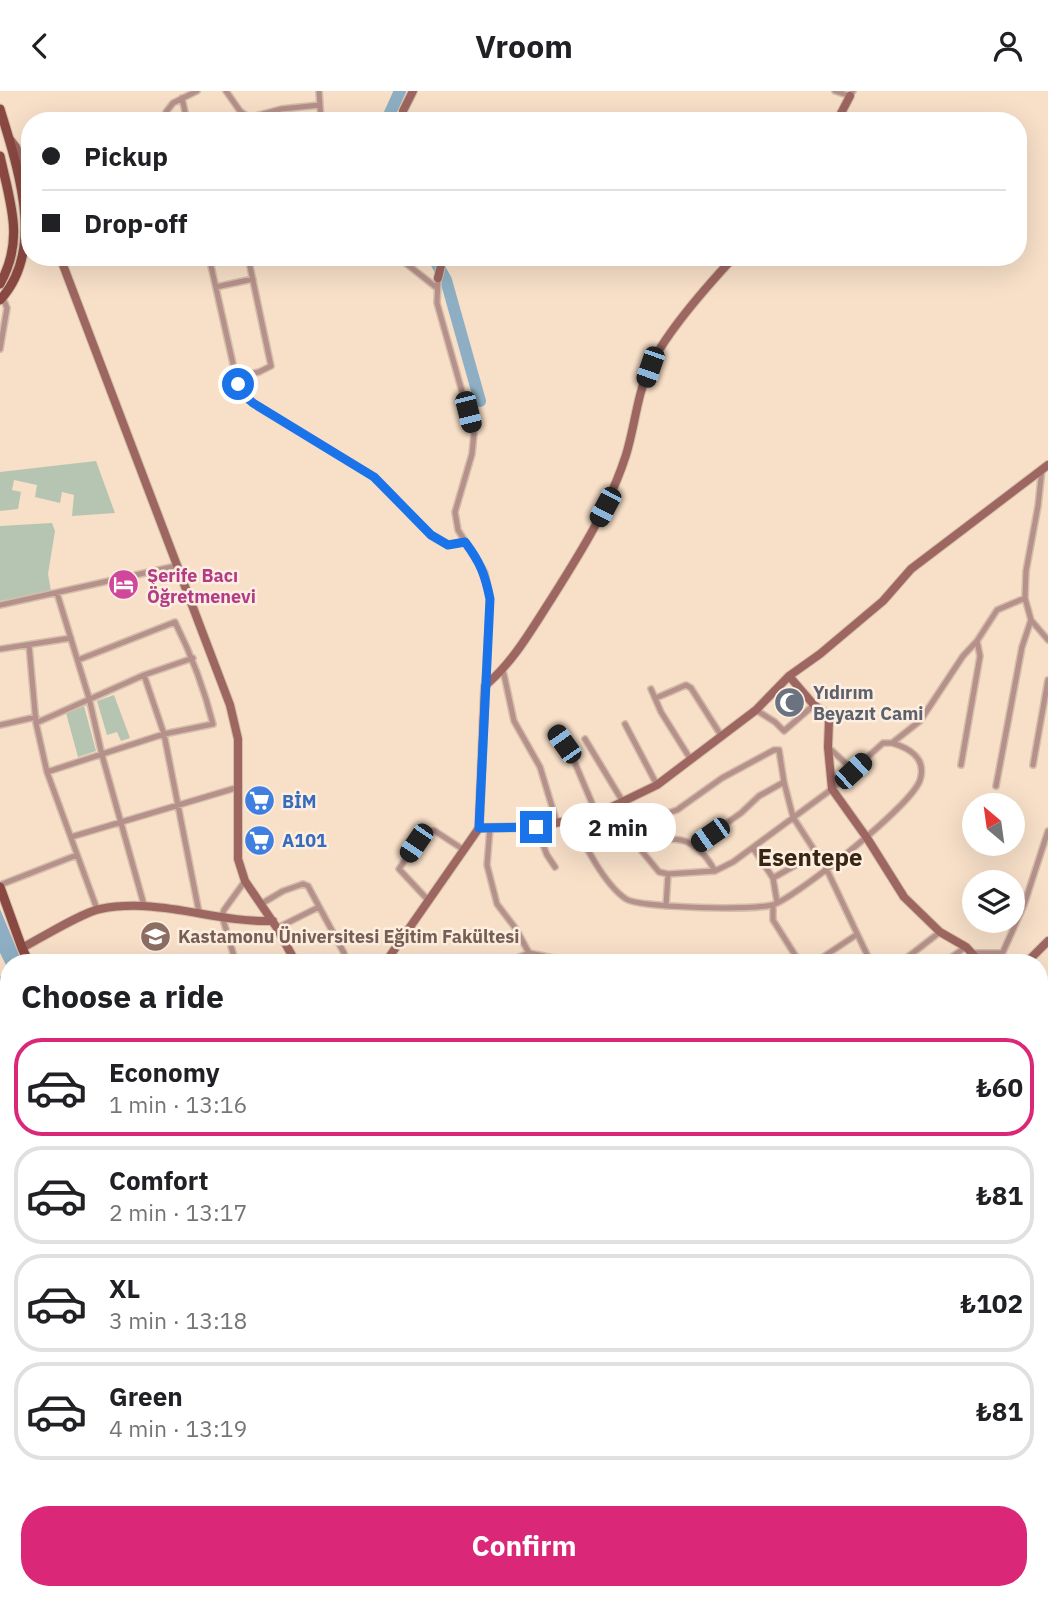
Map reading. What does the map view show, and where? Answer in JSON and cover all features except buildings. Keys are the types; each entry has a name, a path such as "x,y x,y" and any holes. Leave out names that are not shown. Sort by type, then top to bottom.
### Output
{"main road":[{"path":"0,109 21,191"},
{"path":"0,156 15,229 9,268 0,284"},
{"path":"1,299 18,270 21,259"},
{"path":"0,886 25,954"}],"street":[{"path":"166,112 182,98 197,91"},
{"path":"226,91 241,112"},
{"path":"319,91 320,112"},
{"path":"403,112 413,91"},
{"path":"835,91 852,93 842,112"},
{"path":"182,98 185,112"},
{"path":"272,112 320,104"},
{"path":"9,138 21,158"},
{"path":"63,266 230,705 238,739 238,859 245,881 275,924 291,954"},
{"path":"211,266 236,377 246,398 374,477 431,535 448,545 465,542"},
{"path":"236,377 259,372 271,366 250,266"},
{"path":"409,266 437,288"},
{"path":"390,954 479,828 490,599 485,573 458,530 455,512 472,454 474,434 437,303 441,266"},
{"path":"485,686 516,655 578,557 614,489 650,367 694,305 726,266"},
{"path":"216,287 253,279"},
{"path":"0,349 7,309 1,299"},
{"path":"1045,467 1026,571 1025,598 1031,620 1048,640"},
{"path":"479,828 536,827 595,815 657,785 756,710 789,676 820,654 883,601 911,569 1045,467"},
{"path":"0,605 176,566"},
{"path":"57,593 89,698 144,905"},
{"path":"892,743 920,721 997,610 1025,598"},
{"path":"996,786 1021,647 1031,620"},
{"path":"47,772 164,734 213,724 205,690 175,622 78,660"},
{"path":"0,649 71,638"},
{"path":"961,765 980,656 977,641"},
{"path":"29,645 36,720 47,772 97,909"},
{"path":"0,726 36,720 144,675 193,658"},
{"path":"503,670 514,721 540,767 557,823"},
{"path":"144,675 164,734 200,912"},
{"path":"789,676 814,705 823,711 829,721 828,747 832,789 904,897 940,932 973,954"},
{"path":"1033,765 1048,680"},
{"path":"656,698 686,685 691,688 722,737"},
{"path":"651,689 691,760"},
{"path":"756,710 784,731 814,705"},
{"path":"625,725 657,785"},
{"path":"555,732 572,756 600,823 627,833 659,872 668,874 715,871 733,862 832,789 883,743 909,748 915,753 921,769 920,781 911,794 867,838 827,870 775,904 666,906 640,904 626,899 606,879 578,831 575,819"},
{"path":"585,739 623,801"},
{"path":"828,747 853,771"},
{"path":"618,830 677,810 722,778 774,750 779,750 793,817 827,870 866,954"},
{"path":"694,846 741,813 759,796 784,782"},
{"path":"71,837 239,786"},
{"path":"536,827 555,867"},
{"path":"490,828 487,865 497,904 516,929 529,953 534,954"},
{"path":"428,900 399,869 416,843 429,831 435,831 464,850"},
{"path":"961,954 969,950 1002,953 1024,905 1048,831"},
{"path":"638,845 667,838 681,838 694,846 715,871"},
{"path":"753,848 773,878 773,920 794,954"},
{"path":"773,878 817,853"},
{"path":"0,886 77,855"},
{"path":"666,906 668,874"},
{"path":"233,954 222,916 245,881"},
{"path":"261,904 283,891 303,884 308,886 344,953"},
{"path":"22,948 97,909 144,905 275,924 319,907"},
{"path":"912,954 940,932"},
{"path":"828,954 856,935"},
{"path":"1035,954 1048,941"}],"green space":[{"path":"96,461 115,513 72,516 74,495 62,492 60,503 35,497 37,485 14,480 12,490 21,492 18,509 0,511 0,472"},
{"path":"52,523 55,531 48,574 51,591 0,601 0,526"},
{"path":"114,695 130,738 121,741 117,732 107,735 97,701"},
{"path":"84,706 96,751 78,757 66,713"}],"water":[{"path":"0,909 19,954 0,953"}],"waterway":[{"path":"390,112 400,91"},
{"path":"438,266 446,280 480,401"}],"place":[{"name":"Şerife Bacı Öğretmenevi","path":"124,585"},
{"name":"Yıdırım Beyazıt Cami","path":"790,702"},
{"name":"BİM","path":"259,801"},
{"name":"A101","path":"259,840"},
{"name":"Kastamonu Üniversitesi Eğitim Fakültesi","path":"155,936"}],"district":[{"name":"Esentepe","path":"810,857"}],"route":[{"path":"238,384 241,392 253,403 374,477 431,535 448,545 465,542 474,555 485,573 490,599 479,828 536,827"}]}
